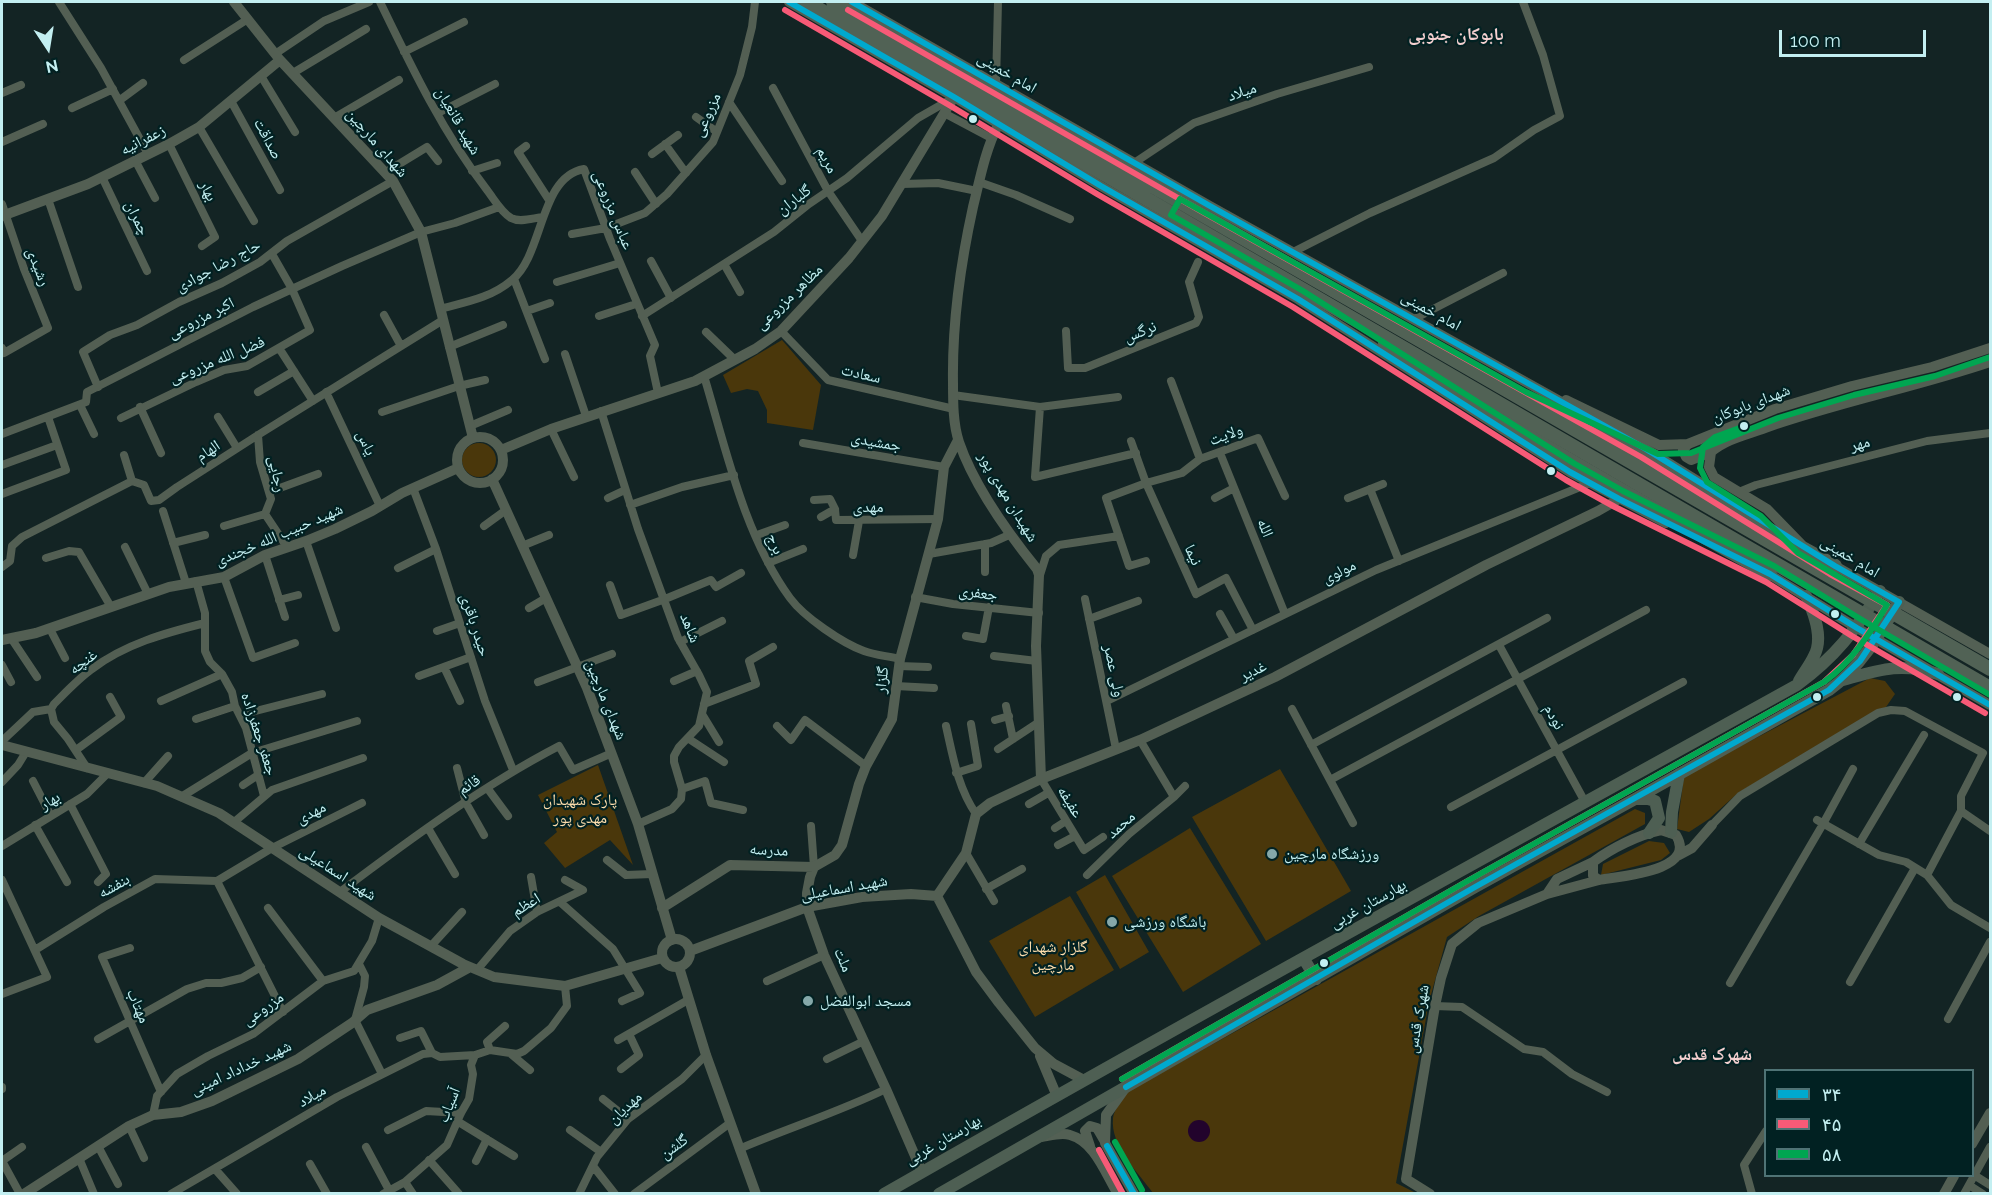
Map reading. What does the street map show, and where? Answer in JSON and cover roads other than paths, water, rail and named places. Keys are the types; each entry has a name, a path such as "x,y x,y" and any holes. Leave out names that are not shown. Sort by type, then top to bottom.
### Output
{"highway":[{"path":"807,2 1990,669"},
{"path":"834,2 1990,688"},
{"path":"1321,291 1835,566"},
{"path":"1321,291 1455,392 1770,574"}],"main road":[{"path":"789,2 954,97 1101,186 1298,298 1590,483 1770,574 1857,628 1990,705"},
{"name":"امام خمینی","path":"852,2 1134,163 1646,449 1835,566 1990,654"},
{"path":"1159,218 1177,187"},
{"name":"بهارستان غربی","path":"884,1194 1082,1079 1797,685 1822,666 1857,628 1880,591"},
{"path":"1797,685 1816,654 1815,616 1806,596"},
{"path":"1843,680 1877,639 1899,602"},
{"path":"939,1194 1475,887 1787,714 1843,680 1896,667 1917,668 1938,674"},
{"path":"1776,696 1784,698 1788,705 1787,714"},
{"path":"1675,836 1672,812 1679,774"},
{"path":"1635,799 1655,801 1659,818 1648,833"},
{"path":"1304,958 1316,980"},
{"path":"1105,1143 1106,1115 1126,1087"},
{"path":"1118,1194 1085,1134 1090,1126 1097,1128 1134,1194"},
{"path":"1038,1137 1068,1134 1091,1148"}],"street":[{"path":"59,2 120,100 148,154"},
{"name":"شهدای مارچین","path":"234,2 278,57 390,177 421,232 473,438"},
{"path":"278,57 324,21 369,2"},
{"name":"شهید قانعیان","path":"380,2 404,52 438,113 472,171 499,207 512,218 521,220 543,217"},
{"name":"مزروعی","path":"572,234 606,228 645,213 686,173 713,142 740,75 750,37 755,2"},
{"path":"996,84 998,2"},
{"path":"1293,252 1370,213 1494,158 1534,130 1560,116 1543,55 1523,2"},
{"path":"184,60 248,19"},
{"path":"404,52 464,22"},
{"path":"293,73 366,29"},
{"name":"زعفرانیه","path":"3,212 48,199 102,177 169,144 199,127 261,76 278,57"},
{"name":"میلاد","path":"1134,163 1194,123 1277,94 1369,67"},
{"path":"261,76 295,132"},
{"path":"334,118 399,80"},
{"path":"120,100 143,83"},
{"path":"438,113 495,84"},
{"path":"2,93 21,85"},
{"name":"مریم","path":"773,88 828,191 862,241"},
{"path":"72,108 113,89"},
{"name":"مظاهر مزروعی","path":"501,450 586,416 695,381 755,350 781,331 849,258 882,216 954,97"},
{"name":"گلباران","path":"642,316 774,232 847,178 918,118 954,97"},
{"name":"صداقت","path":"231,100 280,190"},
{"path":"729,102 782,181"},
{"path":"944,114 991,138"},
{"path":"696,117 717,132"},
{"path":"2,142 43,124"},
{"name":"شهیدان مهدی پور","path":"998,125 991,138 978,187 956,298 952,347 954,409 958,440 970,467 1009,535 1037,569 1039,575"},
{"path":"199,127 254,221"},
{"path":"652,154 678,135"},
{"name":"بهار","path":"169,144 215,237 202,246"},
{"path":"665,144 686,173"},
{"path":"526,146 518,152 549,200"},
{"name":"حاج رضا جوادی","path":"98,387 82,352 110,335 137,325 260,262 287,241 390,177 427,147 438,161"},
{"path":"135,160 155,198"},
{"path":"472,171 497,163"},
{"name":"عباس مزروعی","path":"442,314 491,295 514,279 531,255 549,200 565,179 576,170 584,169 636,304 656,345 650,356 658,393"},
{"path":"635,172 656,204"},
{"name":"چمران","path":"102,177 147,271"},
{"path":"902,184 938,183 978,187 1016,195 1070,219"},
{"path":"48,199 78,287"},
{"name":"اکبر مزروعی","path":"2,434 86,402 87,392 292,289 421,232 455,223 499,207"},
{"name":"رشیدی","path":"2,348 4,353 48,328 3,212"},
{"name":"فضل الله مزروعی","path":"121,418 140,407 224,370 247,366 310,330 292,289 272,254"},
{"path":"651,261 671,298"},
{"name":"نرگس","path":"1066,331 1068,368 1085,368 1196,323 1199,317 1189,282 1198,262"},
{"path":"556,282 620,263"},
{"path":"724,264 740,292"},
{"path":"1414,319 1503,273"},
{"path":"514,279 545,359"},
{"path":"527,311 549,303"},
{"path":"599,316 636,304"},
{"name":"الهام","path":"132,481 144,485 151,501 159,501 237,448 401,346 442,314"},
{"path":"384,315 401,346"},
{"path":"449,347 503,325"},
{"name":"سعادت","path":"781,331 828,380 954,409"},
{"path":"706,332 735,360"},
{"path":"279,348 313,401"},
{"name":"شهدای بابوکان","path":"1530,384 1659,445 1688,444 1774,409 1852,386 1932,367 1990,348"},
{"path":"565,354 586,416"},
{"name":"شهدای بابوکان","path":"1711,452 1719,445 1741,436 1798,417 1849,401 1939,379 1990,362"},
{"path":"258,392 294,371"},
{"name":"برج","path":"704,376 734,475 757,535 768,563 791,600 825,630 864,651 899,662 928,667"},
{"path":"382,412 459,386 485,380"},
{"path":"1171,381 1200,459"},
{"name":"یاس","path":"327,392 380,506"},
{"path":"953,396 1040,407 1118,397"},
{"path":"80,405 94,434"},
{"path":"140,407 162,453"},
{"path":"1040,407 1035,477 1136,453"},
{"path":"470,426 508,410"},
{"name":"شاهد","path":"601,411 630,505 680,642 707,692 699,726 679,747 674,756 682,789"},
{"path":"2,494 66,470 48,417"},
{"path":"218,417 237,448"},
{"path":"551,429 574,477"},
{"name":"مهر","path":"1739,492 1756,485 1927,441 1990,433"},
{"name":"رجایی","path":"258,435 260,462 270,499 266,514 287,547"},
{"path":"486,437 501,450 501,470 492,479 472,481 458,468 457,461 461,446 473,438 486,437"},
{"name":"ولایت","path":"1119,536 1106,498 1182,473 1200,459 1258,438 1285,496"},
{"name":"گلزار","path":"814,867 836,855 843,845 866,766 892,719 899,662 938,519 944,467 958,440"},
{"name":"نیما","path":"1131,441 1146,483 1196,594 1226,578 1253,630"},
{"name":"جمشیدی","path":"803,443 944,467"},
{"path":"1688,444 1683,450 1686,457 1691,460 1711,452 1709,467 1714,477 1767,509 1803,546"},
{"path":"2,465 57,445"},
{"name":"الله","path":"1220,453 1285,614"},
{"path":"2,567 10,561 12,546 22,537 132,481 124,455"},
{"name":"شهید حبیب الله خجندی","path":"6,639 50,629 148,594 191,582 224,577 265,555 306,541 458,468"},
{"path":"269,492 318,474"},
{"path":"630,505 682,487 734,475"},
{"name":"شهدای مارچین","path":"492,479 577,666 612,753 638,825 672,940"},
{"name":"مولوی","path":"1107,701 1376,570 1590,483"},
{"path":"1348,498 1383,484"},
{"name":"حیدر باقری","path":"413,488 436,549 485,701 513,770"},
{"path":"1215,498 1234,488"},
{"path":"1370,489 1399,561"},
{"path":"608,498 625,490"},
{"name":"مهدی","path":"814,500 830,499 836,509 836,520 859,522 938,519"},
{"name":"غدیر","path":"976,814 990,803 1041,779 1140,740 1275,677 1486,565 1619,499"},
{"path":"821,517 836,509"},
{"path":"484,526 506,510"},
{"name":"جعفر جعفرزاده","path":"163,512 173,543 205,613 205,651 210,662 222,674 232,692 264,796"},
{"path":"224,526 266,514"},
{"path":"853,555 859,522"},
{"path":"757,535 785,525"},
{"path":"173,543 206,535"},
{"path":"522,546 549,535"},
{"path":"929,554 985,544 1009,535"},
{"path":"1041,779 1037,661 1039,575 1046,556 1059,545 1119,536 1129,567 1146,561"},
{"path":"306,541 336,628"},
{"path":"985,544 985,572"},
{"path":"125,548 148,594"},
{"path":"398,568 436,549"},
{"path":"768,563 803,549"},
{"path":"46,558 69,551 79,552 111,608"},
{"path":"265,555 285,617"},
{"path":"610,585 621,615 711,580 716,587 741,573"},
{"path":"224,577 253,658 295,643"},
{"path":"279,600 298,595"},
{"name":"جعفری","path":"915,597 1039,613"},
{"path":"529,608 546,598"},
{"name":"ولی عصر","path":"1085,599 1116,750"},
{"path":"1089,619 1138,601"},
{"path":"966,636 983,639 989,608"},
{"path":"1330,780 1646,610"},
{"path":"1220,614 1234,639"},
{"path":"1311,745 1548,618"},
{"path":"680,642 722,621"},
{"name":"غنچه","path":"51,709 92,669 121,651 162,633 205,623"},
{"path":"437,631 460,623"},
{"path":"50,629 65,658"},
{"path":"6,639 37,677"},
{"name":"نودم","path":"1499,645 1585,802"},
{"path":"704,704 756,684 749,661 773,647"},
{"path":"538,682 612,654"},
{"path":"994,656 1037,661"},
{"path":"419,676 471,657"},
{"path":"2,665 10,682"},
{"path":"444,667 460,701"},
{"path":"674,681 697,671"},
{"path":"161,702 222,674"},
{"path":"1451,807 1683,682"},
{"path":"896,687 934,688"},
{"path":"240,715 322,694"},
{"path":"76,750 121,717 110,697"},
{"path":"196,719 235,706"},
{"path":"1006,706 1014,739"},
{"path":"2,743 33,712 51,709 54,722 88,768"},
{"path":"1292,709 1353,823"},
{"path":"1547,894 1599,880 1668,866 1678,855 1692,848 1740,796 1863,721 1878,713 1891,710 1905,711 1983,753 1961,796 1961,811 1927,875"},
{"path":"702,714 719,742"},
{"path":"995,720 1009,716"},
{"path":"777,726 792,740 805,720 866,766"},
{"path":"181,797 252,753 357,721"},
{"path":"998,749 1039,722"},
{"path":"956,773 978,766 971,724"},
{"path":"2,726 10,733"},
{"path":"946,726 956,773 966,800 976,814 966,853 937,896 976,972 1035,1048 1054,1064 1082,1079"},
{"path":"1858,844 1924,735"},
{"path":"688,739 724,762"},
{"path":"1140,740 1174,797"},
{"name":"شهید اسماعیلی","path":"2,743 26,752 144,783 219,813 380,918 473,969 494,977 566,986 662,958"},
{"name":"قائم","path":"340,892 513,770 559,746 573,770 612,753"},
{"path":"2,782 18,765 26,752"},
{"path":"144,783 168,756"},
{"path":"233,823 272,790 363,758"},
{"path":"457,768 466,803 484,835"},
{"path":"1730,983 1820,822 1853,769"},
{"name":"بهار","path":"2,846 87,794 108,773"},
{"path":"243,785 258,775"},
{"name":"عفیفه","path":"1041,779 1084,850 1103,837"},
{"path":"33,781 51,816"},
{"path":"638,825 676,806 681,800 682,789 705,781 711,803 743,810"},
{"name":"محمد","path":"1087,875 1129,834 1185,786"},
{"path":"488,789 508,816"},
{"path":"1029,804 1048,793"},
{"name":"مهدی","path":"217,881 272,848 362,803"},
{"path":"70,804 106,874 98,882"},
{"path":"1961,811 1990,831"},
{"path":"1055,828 1066,821"},
{"path":"1820,822 1879,855 1906,862 1927,875 1951,905 1990,928"},
{"path":"35,825 67,882"},
{"path":"1547,894 1557,879 1648,833 1661,830 1675,836 1698,834 1712,825"},
{"path":"807,907 810,877 814,867 811,826"},
{"path":"428,828 455,874"},
{"path":"1058,845 1075,836"},
{"path":"1675,836 1680,845 1678,855"},
{"path":"966,853 994,901"},
{"path":"607,860 626,875 652,874"},
{"path":"1593,862 1593,876 1599,880"},
{"name":"مدرسه","path":"662,908 730,865 814,867"},
{"path":"1850,982 1915,868"},
{"path":"986,889 1022,869"},
{"path":"531,877 537,912"},
{"name":"بنفشه","path":"34,950 155,879 217,881"},
{"path":"2,880 47,977 2,994"},
{"name":"اعظم","path":"473,969 510,931 537,912 583,890 565,880"},
{"path":"217,881 282,1012"},
{"name":"شهید اسماعیلی","path":"690,951 807,907 862,897 911,894 937,896"},
{"name":"شهرک قدس","path":"1431,1194 1406,1179 1435,1006 1452,944 1478,922 1547,894"},
{"path":"560,902 613,949 640,993 622,1000"},
{"name":"ملت","path":"807,907 824,955 922,1172"},
{"path":"268,908 323,981"},
{"path":"431,946 462,912"},
{"name":"مزروعی","path":"153,1115 158,1096 177,1074 253,1034 323,981 354,970 372,941 380,918"},
{"path":"672,940 681,940 690,951 686,963 679,968 670,967 662,958 664,945 672,940"},
{"path":"1948,1019 1990,942"},
{"name":"مهتاب","path":"130,948 102,957 161,1092"},
{"path":"767,981 824,955"},
{"path":"358,963 365,976 355,1020 382,1074"},
{"path":"98,1040 187,988 243,978 261,968"},
{"path":"679,968 706,1055 756,1194"},
{"name":"شهید خداداد امینی","path":"22,1194 129,1126 153,1115 181,1112 212,1101 298,1059 366,1010 437,985 473,969"},
{"path":"475,1055 490,1050 518,1054 524,1051 551,1028 567,1006 566,986"},
{"path":"618,1040 688,1000"},
{"path":"1435,1006 1462,1007 1524,1049 1543,1052 1572,1074 1607,1092"},
{"path":"490,1050 487,1042 505,1026"},
{"path":"400,1038 422,1031 432,1053"},
{"path":"621,1069 639,1054 628,1034"},
{"path":"827,1059 864,1041"},
{"path":"1035,1048 1056,1094"},
{"name":"میلاد","path":"171,1194 181,1191 337,1098 423,1054 432,1053 440,1057 475,1055"},
{"path":"510,1053 530,1070"},
{"name":"آسیاب","path":"386,1192 405,1182 447,1145 469,1099 473,1074 471,1065 475,1055"},
{"name":"مهدیان","path":"579,1194 602,1152 628,1119 682,1079 706,1055"},
{"path":"740,1149 801,1123 854,1105 886,1089"},
{"path":"603,1099 628,1119"},
{"path":"388,1130 426,1112 459,1117 514,1156"},
{"path":"1974,1141 1990,1113"},
{"name":"گلشن","path":"634,1194 730,1123"},
{"path":"129,1126 144,1158"},
{"path":"570,1130 602,1152"},
{"path":"1752,1194 1744,1165 1764,1134"},
{"path":"476,1161 487,1139"},
{"path":"98,1146 118,1184"},
{"path":"22,1147 2,1161 22,1194"},
{"path":"366,1147 386,1192"},
{"path":"1990,1148 1974,1175 1990,1185"},
{"path":"79,1158 94,1194"},
{"path":"429,1160 459,1194"},
{"path":"310,1164 327,1194"},
{"path":"593,1166 615,1194"},
{"path":"215,1169 237,1194"},
{"path":"1944,1194 1953,1177"},
{"path":"1964,1194 1973,1177"},
{"path":"405,1182 413,1194"},
{"path":"1969,1185 1983,1194"}],"place":[{"name":"ورزشگاه مارچین","path":"1272,854"},
{"name":"باشگاه ورزشی","path":"1112,922"},
{"name":"مسجد ابوالفضل","path":"808,1001"}],"district":[{"name":"بابوکان جنوبی","path":"1456,35"},
{"name":"شهرک قدس","path":"1712,1055"}],"park label":[{"name":"پارک شهیدان مهدی پور","path":"580,809"},
{"name":"گلزار شهدای مارچین","path":"1053,956"}]}
